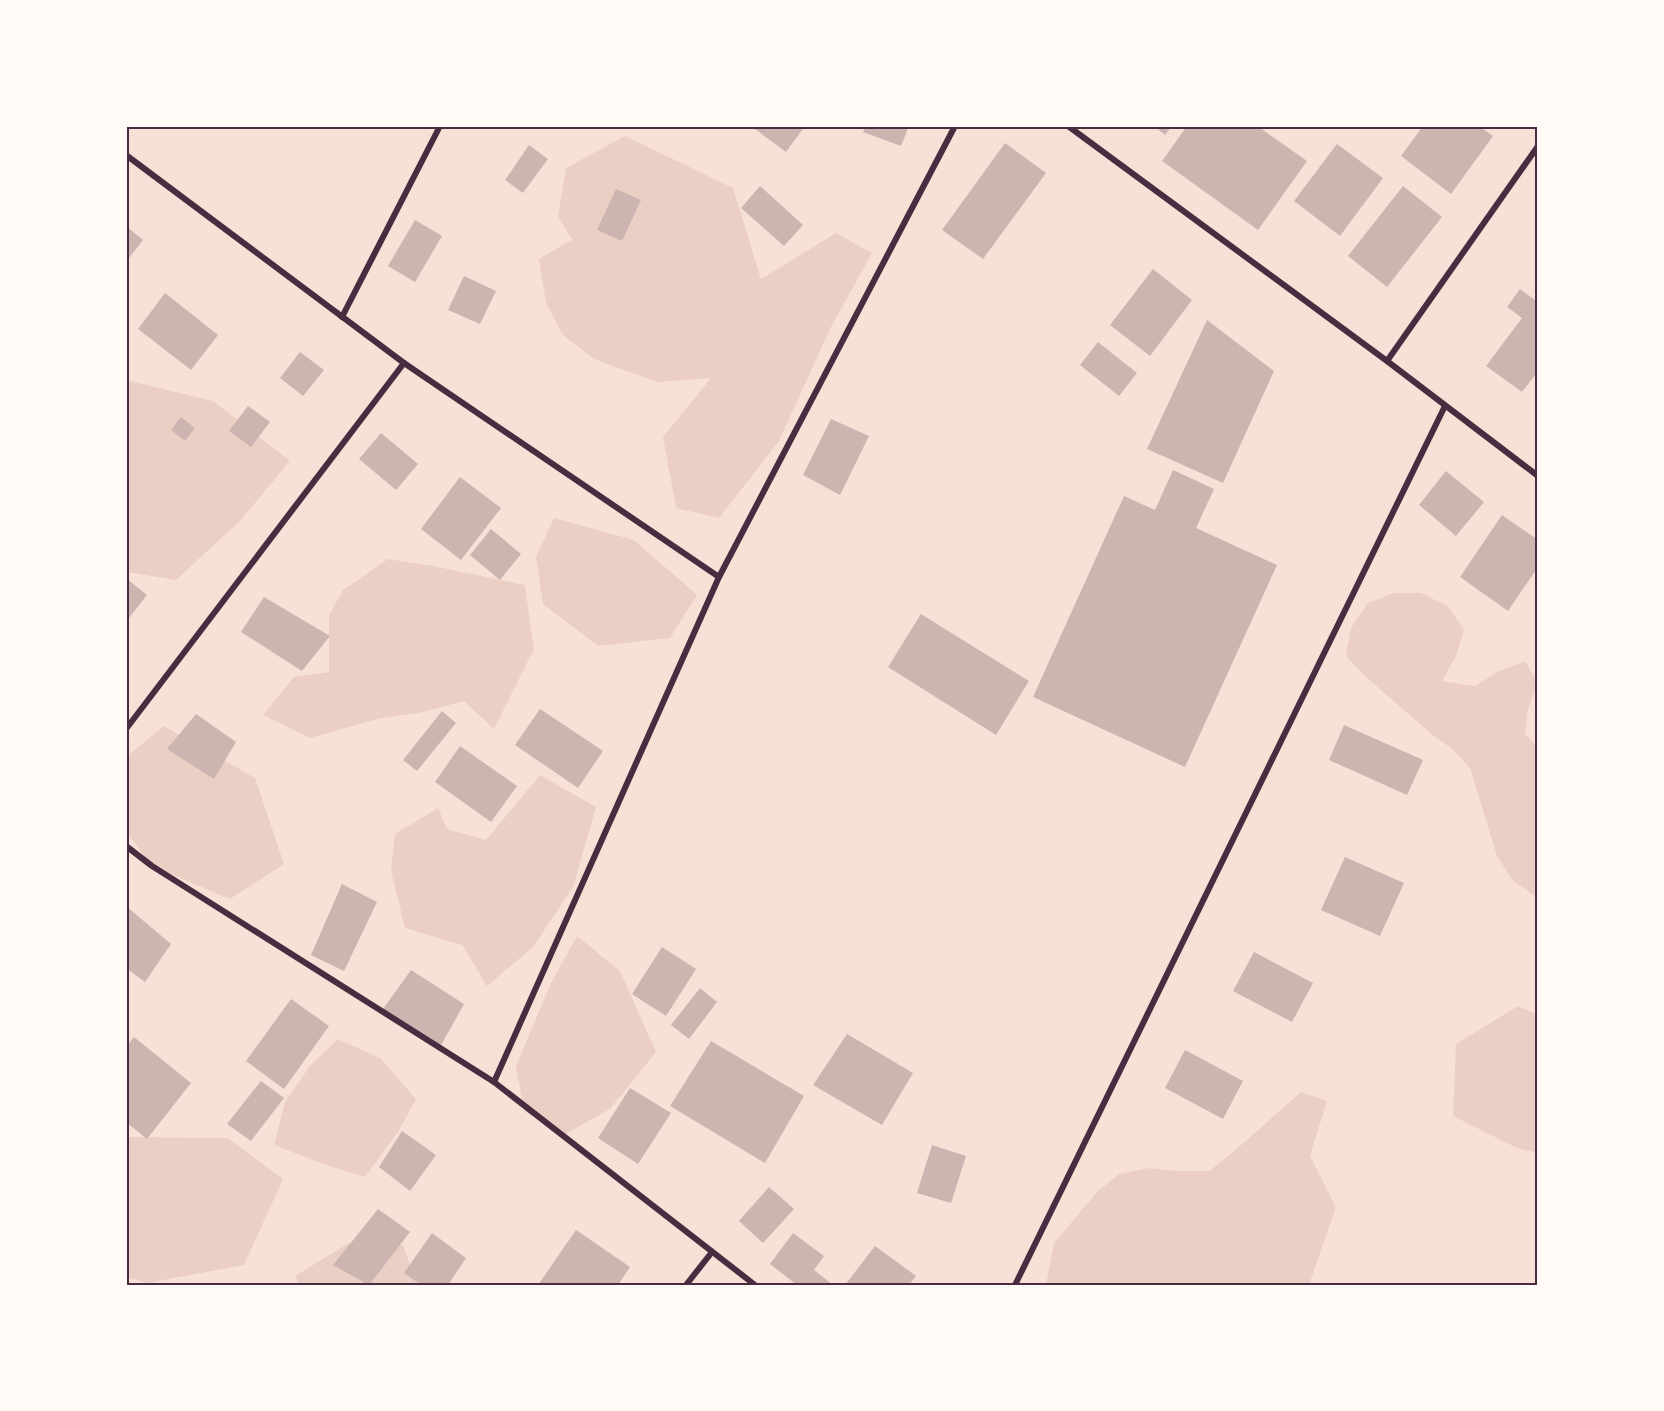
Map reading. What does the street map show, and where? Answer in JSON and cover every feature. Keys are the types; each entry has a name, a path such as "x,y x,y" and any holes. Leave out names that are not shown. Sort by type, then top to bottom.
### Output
{"street":[{"path":"342,317 440,126"},
{"path":"494,1082 719,577 955,126"},
{"path":"1068,126 1387,361 1538,476"},
{"path":"1387,361 1538,146"},
{"path":"126,155 404,363 719,577"},
{"path":"126,729 404,363"},
{"path":"1015,1285 1445,406"},
{"path":"126,846 152,866 494,1082 755,1285"},
{"path":"686,1285 712,1252"}],"shaded area":[{"path":"625,136 733,188 761,279 836,233 872,253 830,329 779,441 719,518 676,508 663,437 711,378 657,382 594,359 563,335 546,303 539,259 572,240 558,216 566,168"},
{"path":"126,380 213,401 290,461 241,520 176,580 126,572"},
{"path":"554,518 634,540 697,595 670,638 598,646 543,604 536,557"},
{"path":"388,559 525,585 534,649 494,729 464,701 423,712 377,719 310,738 263,715 294,677 329,672 329,615 343,590"},
{"path":"1394,593 1421,593 1449,607 1464,630 1456,656 1442,681 1475,686 1499,671 1525,661 1538,684 1528,708 1525,734 1538,748 1538,898 1513,881 1497,856 1470,768 1451,748 1430,733 1366,677 1346,656 1351,628 1368,603"},
{"path":"164,726 255,778 284,864 230,899 152,866 126,831 126,757"},
{"path":"540,775 596,807 573,887 533,947 487,986 462,945 405,928 391,871 395,834 438,808 447,829 486,840"},
{"path":"577,936 620,971 656,1052 610,1109 564,1135 524,1111 516,1066 551,983"},
{"path":"1518,1006 1538,1015 1538,1153 1517,1148 1453,1116 1456,1044"},
{"path":"338,1039 380,1058 416,1099 398,1132 365,1177 274,1145 285,1102 310,1066"},
{"path":"1301,1092 1327,1101 1310,1156 1336,1207 1309,1285 1046,1285 1054,1243 1097,1192 1119,1174 1149,1168 1209,1171"},
{"path":"126,1137 228,1138 283,1179 244,1265 147,1283 126,1277"},
{"path":"349,1243 403,1245 417,1285 299,1285 295,1276"}],"building":[{"path":"751,126 805,126 786,152"},
{"path":"866,126 909,126 901,146 863,132"},
{"path":"1154,126 1172,126 1165,135"},
{"path":"1187,126 1262,126 1260,128 1307,161 1258,230 1162,161"},
{"path":"1423,126 1479,126 1493,136 1451,194 1401,156"},
{"path":"1005,143 1046,173 983,259 942,230"},
{"path":"1337,144 1383,178 1340,236 1294,201"},
{"path":"529,145 548,159 523,193 505,180"},
{"path":"760,186 803,225 784,246 741,208"},
{"path":"1403,186 1442,217 1387,287 1348,256"},
{"path":"616,189 641,200 622,241 597,230"},
{"path":"415,220 442,236 415,282 388,266"},
{"path":"126,226 143,240 126,262"},
{"path":"1153,269 1192,300 1150,356 1110,325"},
{"path":"464,276 496,291 480,324 448,310"},
{"path":"1520,289 1535,300 1538,296 1538,371 1522,392 1486,366 1522,318 1507,307"},
{"path":"165,293 218,335 191,370 138,329"},
{"path":"1207,320 1274,371 1223,483 1147,449"},
{"path":"1098,342 1137,373 1119,396 1080,365"},
{"path":"300,352 324,370 303,396 280,378"},
{"path":"248,406 270,422 251,447 229,431"},
{"path":"181,417 195,428 185,441 171,430"},
{"path":"831,419 869,436 840,495 803,475"},
{"path":"381,433 418,464 396,490 359,459"},
{"path":"1173,470 1214,489 1196,528 1277,565 1185,767 1033,697 1124,496 1155,510"},
{"path":"1446,471 1484,502 1456,536 1419,505"},
{"path":"460,477 501,508 461,560 421,529"},
{"path":"1502,515 1538,540 1538,567 1508,611 1460,577"},
{"path":"491,529 521,554 500,580 470,555"},
{"path":"126,578 147,595 129,618 126,616"},
{"path":"264,597 330,636 302,671 241,632"},
{"path":"921,614 1029,681 996,735 888,667"},
{"path":"540,709 603,751 578,788 515,745"},
{"path":"442,711 456,723 417,771 403,760"},
{"path":"196,714 236,742 214,779 167,749"},
{"path":"1344,725 1423,760 1407,795 1329,760"},
{"path":"460,746 517,786 491,822 435,782"},
{"path":"1345,857 1404,883 1380,936 1321,910"},
{"path":"342,884 377,902 344,971 311,955"},
{"path":"126,906 171,944 145,982 126,968"},
{"path":"662,947 696,969 666,1016 632,994"},
{"path":"1254,952 1313,983 1292,1022 1233,991"},
{"path":"411,970 464,1004 440,1047 383,1009"},
{"path":"700,988 717,1002 689,1039 671,1025"},
{"path":"291,999 329,1026 284,1089 246,1061"},
{"path":"847,1034 913,1073 882,1125 813,1085"},
{"path":"134,1037 191,1083 147,1139 126,1122 126,1047"},
{"path":"711,1041 804,1096 765,1163 670,1106"},
{"path":"1185,1050 1243,1081 1223,1119 1165,1088"},
{"path":"261,1081 284,1098 251,1141 227,1124"},
{"path":"630,1088 671,1113 638,1164 598,1138"},
{"path":"402,1131 436,1155 410,1191 379,1167"},
{"path":"932,1145 966,1156 951,1203 917,1193"},
{"path":"769,1187 794,1209 763,1243 739,1221"},
{"path":"378,1209 410,1232 369,1285 333,1265"},
{"path":"576,1230 630,1267 618,1285 538,1285"},
{"path":"432,1233 466,1258 448,1285 421,1285 404,1273"},
{"path":"793,1233 824,1256 814,1270 833,1285 797,1285 770,1264"},
{"path":"875,1246 916,1276 909,1285 845,1285"}]}
